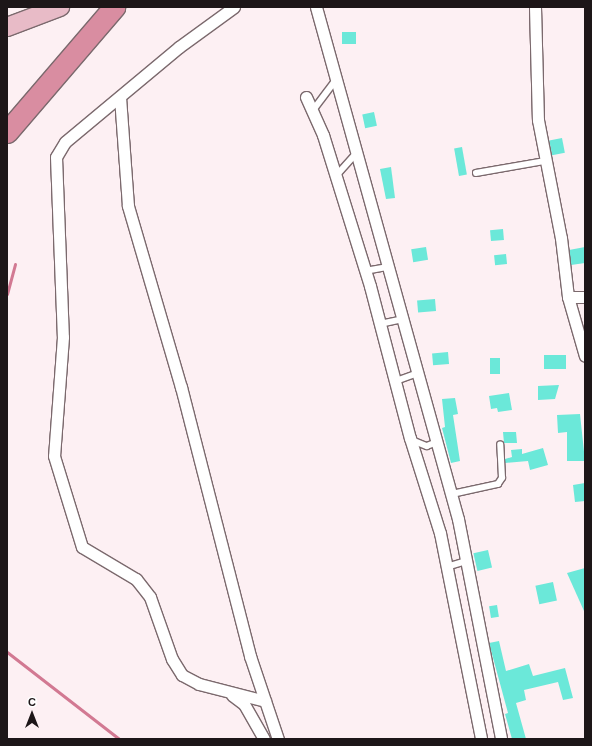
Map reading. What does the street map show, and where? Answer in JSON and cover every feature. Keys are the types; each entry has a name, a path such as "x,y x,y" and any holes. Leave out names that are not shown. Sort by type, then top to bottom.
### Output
{"highway":[{"path":"7,132 114,7"}],"main road":[{"path":"7,26 60,7"}],"street":[{"path":"234,7 179,47 65,142 56,157 63,337 54,456 82,547 136,579 150,597 172,659 182,675 230,694 265,701"},
{"path":"316,7 335,80 388,262 452,494 467,561 501,739"},
{"path":"535,7 536,89 544,161 561,238 568,297 585,356"},
{"path":"120,97 128,206 181,387 250,656 278,739"},
{"path":"306,97 314,109 365,271 396,381 410,438 447,567 481,739"},
{"path":"568,297 585,297"},
{"path":"230,694 244,704 264,739"}],"lane":[{"path":"314,109 335,80"},
{"path":"335,177 357,153"},
{"path":"476,173 544,161"},
{"path":"365,271 388,268 388,262"},
{"path":"380,324 396,322 403,316"},
{"path":"396,381 418,373"},
{"path":"410,438 426,446 437,442 436,434"},
{"path":"452,494 498,484 502,478 500,445"},
{"path":"447,567 467,561"}],"building":[{"path":"342,32 356,32 356,44 342,44"},
{"path":"374,112 377,126 365,128 362,114"},
{"path":"562,138 565,153 552,155 549,140"},
{"path":"462,147 467,175 459,176 454,148"},
{"path":"391,167 395,198 386,199 380,169"},
{"path":"503,229 504,240 491,241 490,230"},
{"path":"426,247 428,260 413,262 411,249"},
{"path":"585,247 585,263 571,265 569,250"},
{"path":"506,254 507,264 495,265 494,255"},
{"path":"435,299 436,311 418,313 417,301"},
{"path":"448,352 449,364 433,365 432,353"},
{"path":"544,355 566,355 566,369 544,369"},
{"path":"490,358 500,358 500,374 490,374"},
{"path":"559,385 555,399 538,400 538,386"},
{"path":"509,393 512,410 498,412 497,408 491,409 489,396"},
{"path":"455,398 458,414 453,415 460,461 451,463 442,428 445,427 442,399"},
{"path":"580,414 585,461 567,461 567,432 558,433 557,415"},
{"path":"503,432 516,432 517,443 504,443"},
{"path":"543,448 548,465 530,470 528,461 505,463 505,459 512,457 511,450 522,449 522,454"},
{"path":"585,483 585,501 575,502 573,485"},
{"path":"488,550 492,568 477,571 473,553"},
{"path":"585,568 585,611 584,611 567,573"},
{"path":"553,582 557,601 539,604 535,586"},
{"path":"497,605 499,617 491,618 489,606"},
{"path":"499,641 506,671 529,664 533,676 565,668 573,698 563,700 558,682 524,690 526,700 516,703 526,739 512,739 505,714 508,713 489,643"}],"waterway":[{"path":"7,294 15,264"},
{"path":"7,652 119,739"}]}
